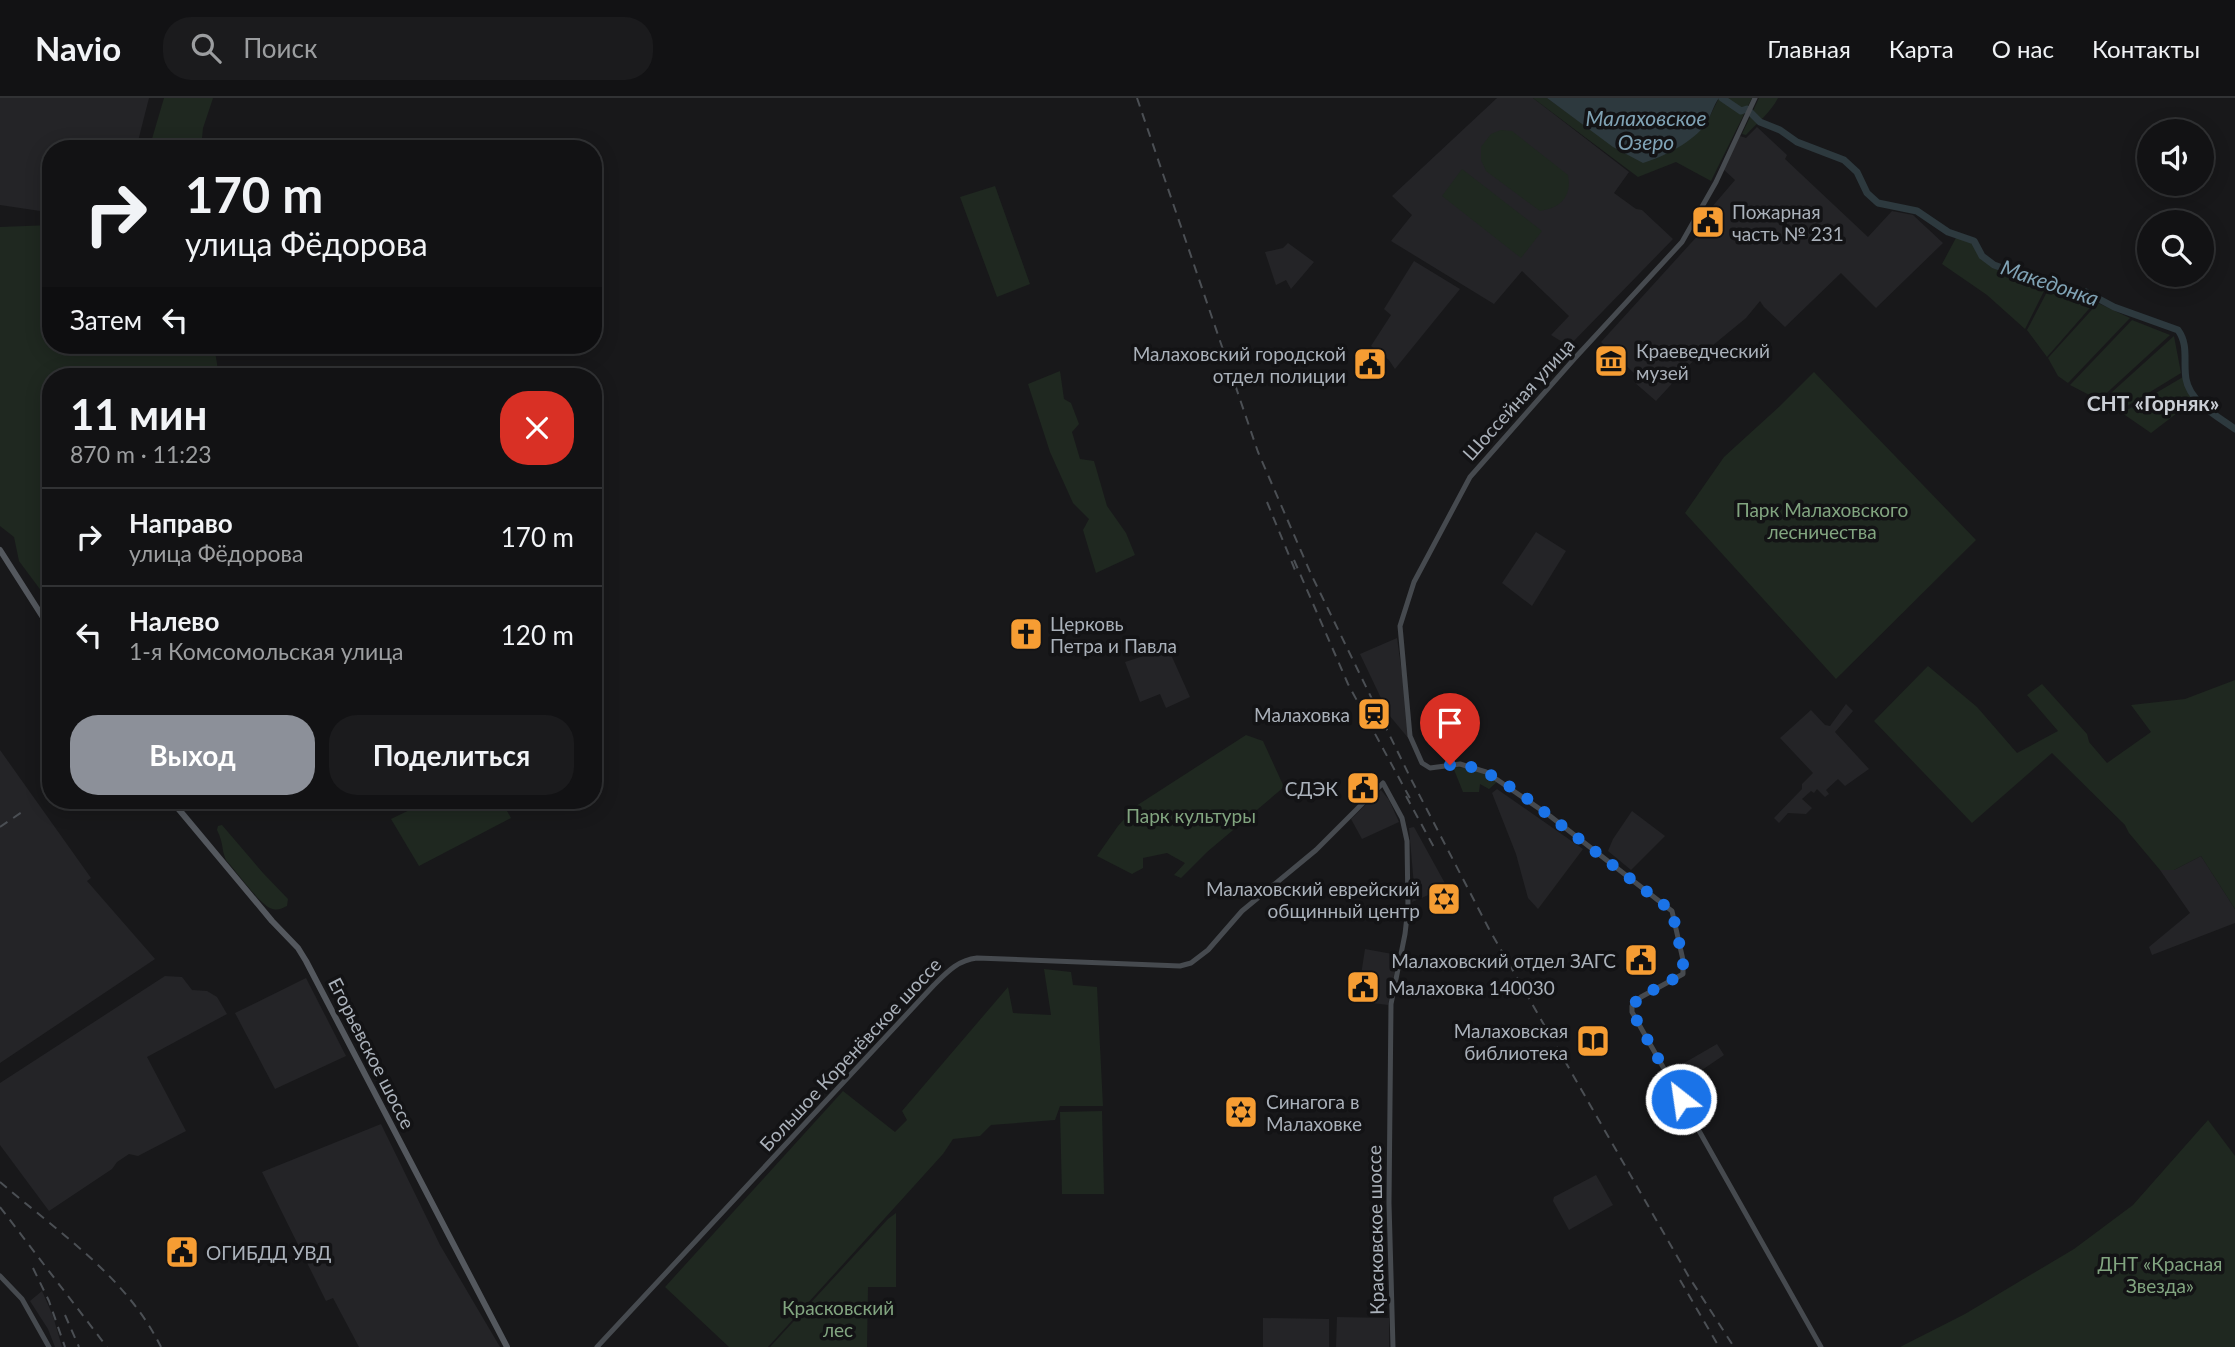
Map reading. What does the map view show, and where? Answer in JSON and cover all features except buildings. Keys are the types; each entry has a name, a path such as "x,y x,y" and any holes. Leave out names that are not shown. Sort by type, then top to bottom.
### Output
{"main road":[{"name":"Шоссейная улица","path":"1755,98 1716,182 1682,242 1574,358 1476,470 1410,591 1400,624 1400,642 1413,746 1422,763 1427,767 1460,764 1486,772 1542,810 1672,911 1683,960 1683,974 1640,997 1632,1006 1636,1019 1773,1257 1821,1347"},
{"path":"0,550 42,616"},
{"name":"Большое Коренёвское шоссе","path":"597,1347 934,985 955,966 968,959 989,958 1180,966 1191,963 1208,950 1251,902 1316,850 1383,783"},
{"name":"Красковское шоссе","path":"1383,783 1402,818 1407,841 1408,908 1390,1013 1389,1213 1393,1347"},
{"name":"Егорьевское шоссе","path":"179,809 298,948 306,961 507,1347"},
{"path":"0,1276 22,1298 48,1347"}],"shaded area":[{"path":"0,98 149,98 138,140 42,140 42,211 0,205"},
{"path":"1497,98 1533,98 1629,172 1614,193 1636,209 1642,210 1673,239 1569,346 1551,335 1569,316 1522,271 1494,304 1391,241 1412,215 1392,196"},
{"path":"1757,127 1787,155 1785,159 1868,237 1892,211 1913,215 1943,243 1876,308 1841,273 1785,327 1760,301 1746,318 1690,364 1656,401 1634,382 1637,376 1601,342 1701,232 1703,233 1699,222 1735,180 1723,169 1740,136 1746,138"},
{"path":"1288,243 1314,262 1291,289 1286,280 1276,285 1265,252 1283,248"},
{"path":"1414,261 1460,289 1395,369 1389,360 1371,346 1391,315 1384,309"},
{"path":"1536,532 1566,551 1532,606 1502,583"},
{"path":"1397,638 1409,739 1389,715 1360,654"},
{"path":"1168,648 1190,697 1166,708 1160,694 1140,702 1125,662"},
{"path":"1846,704 1853,711 1835,732 1869,769 1845,786 1838,779 1826,790 1829,794 1825,797 1817,789 1814,793 1811,791 1802,799 1812,808 1806,814 1788,813 1779,823 1774,818 1802,789 1802,784 1813,773 1780,738 1811,710 1825,725 1830,726"},
{"path":"0,750 91,878 87,881 155,959 0,1063"},
{"path":"1497,789 1583,849 1538,909 1528,898 1516,854 1492,793"},
{"path":"1381,790 1399,822 1362,839 1351,819"},
{"path":"1632,811 1665,836 1631,870 1608,851"},
{"path":"1414,827 1447,887 1412,902 1414,886 1409,828"},
{"path":"2201,856 2235,909 2235,923 2152,955 2149,947 2190,913 2160,870 2174,870"},
{"path":"1365,949 1398,955 1388,1005 1357,1001"},
{"path":"165,976 182,977 192,990 207,991 217,997 227,1014 147,1057 186,1131 138,1156 129,1154 112,1169 49,1211 0,1145 0,1083"},
{"path":"306,978 346,1056 275,1089 235,1013"},
{"path":"1717,1044 1724,1055 1702,1070 1704,1074 1682,1087 1672,1070"},
{"path":"381,1124 440,1245 500,1347 359,1347 333,1298 326,1301 262,1172"},
{"path":"1596,1175 1613,1205 1569,1230 1553,1201 1554,1197"},
{"path":"42,1291 62,1347 55,1347 48,1329 30,1301"},
{"path":"1337,1317 1389,1318 1389,1347 1336,1347"},
{"path":"1263,1318 1329,1319 1329,1347 1263,1347"}],"green space":[{"path":"164,98 213,98 202,140 152,140"},
{"path":"1533,98 1547,98 1616,148 1707,122 1719,98 1752,98 1711,181 1676,162 1638,177"},
{"path":"1759,98 1778,98 1746,135 1742,134"},
{"path":"1501,130 1512,131 1568,175 1568,189 1559,204 1540,211 1486,171 1481,160 1481,147 1491,134"},
{"path":"1462,169 1542,231 1521,258 1442,196"},
{"path":"995,186 1030,284 997,297 960,197"},
{"path":"42,225 42,354 215,354 218,368 42,368 42,592 19,561 14,537 0,526 0,227"},
{"path":"1957,236 1973,242 1981,257 1994,267 2046,287 2025,329 1987,295 1942,264"},
{"path":"2048,290 2095,302 2047,357 2027,330"},
{"path":"2098,303 2130,318 2068,383 2058,376 2048,358"},
{"path":"2132,320 2170,335 2099,400 2070,385"},
{"path":"2174,336 2181,373 2119,411 2101,402"},
{"path":"1060,371 1064,399 1071,403 1079,424 1072,432 1080,459 1094,461 1107,506 1126,533 1135,555 1096,573 1083,530 1089,519 1073,503 1050,452 1028,384"},
{"name":"Парк Малаховского лесничества","path":"1814,372 1976,540 1836,679 1685,513 1724,457"},
{"path":"2183,377 2194,400 2151,433 2122,413"},
{"path":"1928,666 1977,707 2017,753 2058,731 2027,695 2042,684 2087,734 2089,742 2107,763 2151,732 2131,705 2185,699 2235,680 2235,909 2201,856 2174,870 2160,870 2125,825 2052,753 1972,823 1874,721"},
{"name":"Парк культуры","path":"1246,735 1263,741 1284,787 1207,852 1181,878 1174,875 1185,863 1167,853 1143,858 1143,868 1132,874 1097,856 1136,806"},
{"path":"1453,767 1476,771 1498,781 1489,789 1480,784 1479,792 1463,792"},
{"path":"412,809 506,809 511,818 419,866 391,819"},
{"path":"222,825 288,899 287,906 275,909 265,905 226,860 217,830 218,826"},
{"path":"1044,969 1071,972 1073,985 1097,987 1103,1106 1060,1106 1055,1120 991,1125 980,1136 953,1139 943,1154 768,1347 729,1347 665,1287 843,1091 895,1132 907,1120 902,1111 1008,987 1013,1013 1051,1015"},
{"path":"1102,1111 1104,1194 1062,1194 1060,1112"},
{"name":"ДНТ «Красная Звезда»","path":"2208,1120 2235,1156 2235,1347 1900,1347 1965,1314 2074,1249 2133,1205"},
{"name":"Красковский лес","path":"896,1213 896,1287 868,1287 867,1347 770,1347 888,1219"}],"water":[{"name":"Малаховское Озеро","path":"1547,98 1719,98 1706,124 1686,143 1643,163 1613,147"}],"waterway":[{"name":"Македонка","path":"1722,98 1741,111 1747,109 1760,122 1780,130 1797,142 1844,160 1857,172 1867,193 1878,203 1917,211 1948,232 1974,241 1982,256 1994,265 2051,285 2086,292 2114,307 2178,330 2185,348 2186,379 2193,395 2205,408 2235,429"}],"railway":[{"path":"1137,98 1258,452 1311,574 1410,777 1489,929 1689,1277 1734,1347"},
{"path":"1267,502 1295,570"},
{"path":"1294,560 1348,684 1412,802"},
{"path":"1406,796 1436,851"},
{"path":"0,827 22,812"},
{"path":"0,1182 67,1237 110,1277 129,1298 161,1347"},
{"path":"0,1207 107,1347"},
{"path":"33,1268 49,1301 65,1347"},
{"path":"1680,1280 1719,1347"},
{"path":"65,1315 79,1347"}],"place":[{"name":"Пожарная часть № 231","path":"1708,222"},
{"name":"Краеведческий музей","path":"1611,361"},
{"name":"Малаховский городской отдел полиции","path":"1370,364"},
{"name":"Церковь Петра и Павла","path":"1026,634"},
{"name":"Малаховка","path":"1374,714"},
{"name":"СДЭК","path":"1363,788"},
{"name":"Малаховский еврейский общинный центр","path":"1444,899"},
{"name":"Малаховский отдел ЗАГС","path":"1641,960"},
{"name":"Малаховка 140030","path":"1363,987"},
{"name":"Малаховская библиотека","path":"1593,1041"},
{"name":"Синагога в Малаховке","path":"1241,1112"},
{"name":"ОГИБДД УВД","path":"182,1252"}],"district":[{"name":"СНТ «Горняк»","path":"2153,402"}],"route":[{"path":"1450,765 1460,764 1486,772 1520,793 1672,911 1683,960 1683,974 1640,997 1632,1006 1632,1012 1681,1099"}]}
